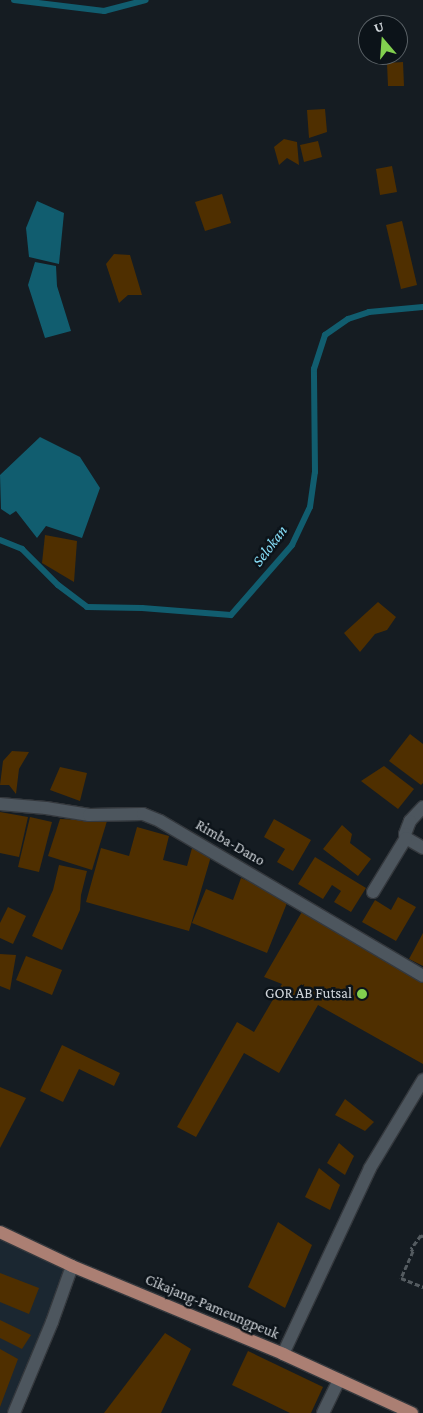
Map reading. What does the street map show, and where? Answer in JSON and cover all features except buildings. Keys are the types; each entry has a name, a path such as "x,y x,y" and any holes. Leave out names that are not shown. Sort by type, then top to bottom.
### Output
{"main road":[{"name":"Cikajang-Pameungpeuk","path":"0,1232 72,1266 283,1354 412,1413"}],"street":[{"name":"Rimba-Dano","path":"0,804 46,808 89,815 143,814 160,821 423,976"},
{"path":"373,892 406,838 406,829 423,807"},
{"path":"406,838 423,848"},
{"path":"283,1354 370,1168 423,1080"},
{"path":"14,1413 52,1322 72,1266"},
{"path":"324,1413 339,1380"}],"path":[{"path":"423,1237 421,1235 411,1249 413,1251 401,1278 423,1286"}],"shaded area":[{"path":"0,1233 72,1266 14,1413 0,1413"}],"water":[{"path":"37,201 64,213 59,264 29,257 26,228"},
{"path":"35,262 56,266 57,286 71,331 45,338 28,285"},
{"path":"40,437 80,457 100,488 82,538 46,526 37,538 16,511 10,515 1,509 0,475"}],"waterway":[{"path":"14,0 104,11 146,0"},
{"name":"Selokan","path":"0,540 22,549 58,585 87,607 142,608 231,615 292,545 310,507 315,472 314,369 325,335 348,319 369,312 423,307"}],"place":[{"name":"GOR AB Futsal","path":"362,994"}]}
